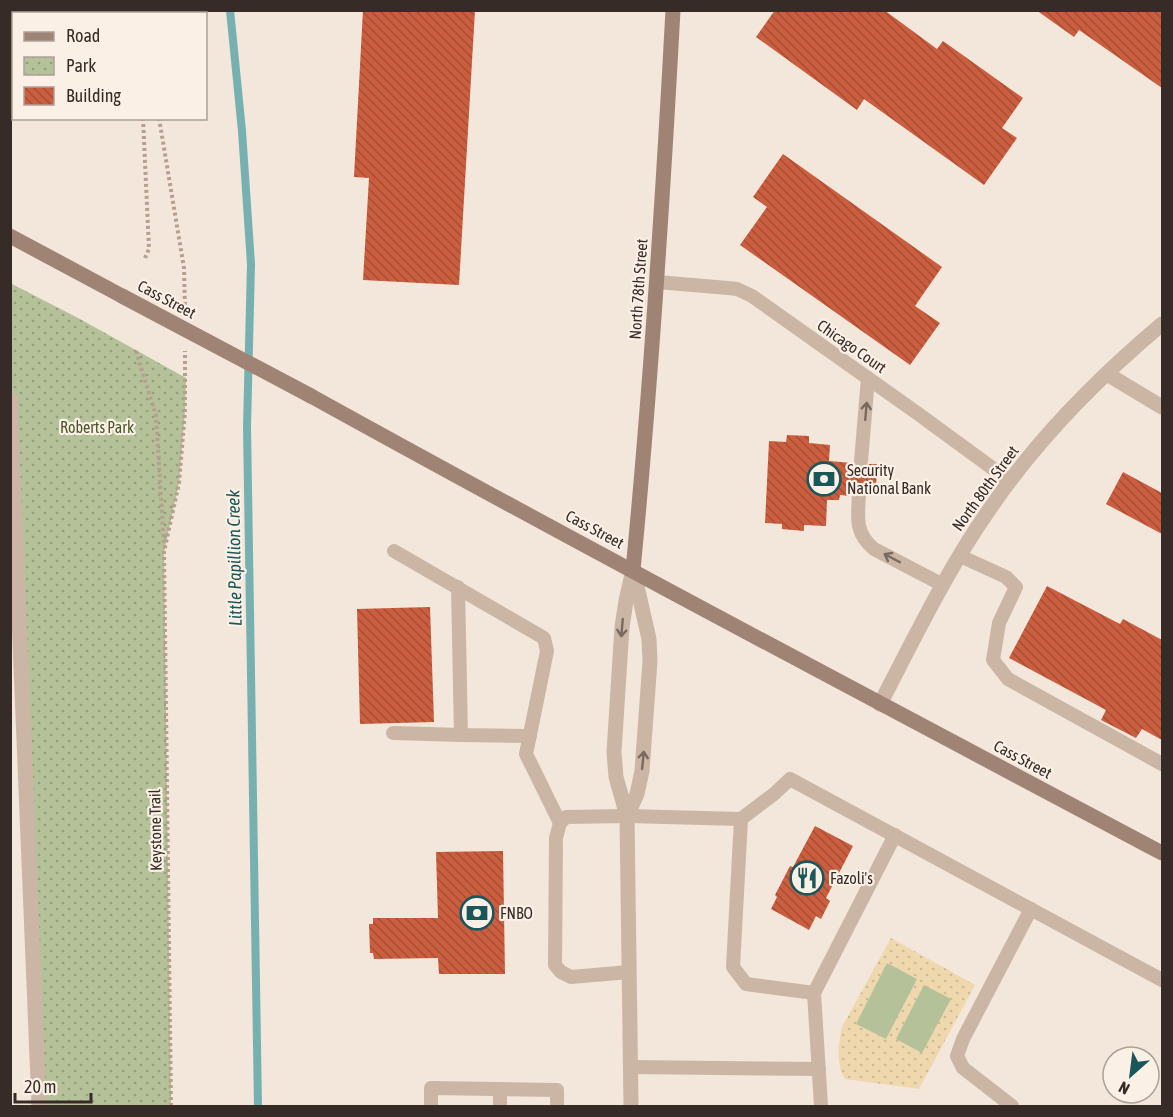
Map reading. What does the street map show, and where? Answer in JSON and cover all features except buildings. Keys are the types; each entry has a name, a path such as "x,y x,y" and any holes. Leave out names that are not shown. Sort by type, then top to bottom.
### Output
{"main road":[{"name":"North 78th Street","path":"633,570 642,484 657,282 673,10"},
{"name":"Cass Street","path":"10,236 1162,853"}],"street":[{"name":"North 80th Street","path":"880,704 943,585 979,524 1010,481 1050,433 1107,374 1162,324"},
{"path":"1107,374 1162,407"},
{"path":"10,399 39,1107"},
{"path":"631,1107 627,816 616,777 614,752 622,627 633,570"},
{"path":"627,816 637,795 642,771 650,661 650,639 633,570"}],"lane":[{"name":"Chicago Court","path":"657,282 728,288 745,292 1010,481"},
{"path":"861,461 868,378"},
{"path":"859,494 859,529 867,542 874,549 943,585"},
{"path":"394,551 544,638 547,651 526,754 560,823"},
{"path":"960,556 1006,577 1016,586 999,623 993,660 1008,679 1162,764"},
{"path":"458,587 461,735"},
{"path":"393,733 530,736"},
{"path":"629,972 571,977 561,972 555,965 556,838 560,823 566,817 741,819 774,794 790,778 1162,980"},
{"path":"741,819 734,967 746,984 814,993"},
{"path":"821,1107 814,993 895,835"},
{"path":"1012,1107 963,1068 957,1056 963,1039 1031,909"},
{"path":"630,1067 819,1069"},
{"path":"431,1107 431,1088 557,1090 557,1107"},
{"path":"500,1089 500,1107"}],"path":[{"path":"143,120 149,249 144,260"},
{"name":"Keystone Trail","path":"136,351 156,416 164,552 171,1107"}],"sand":[{"path":"891,938 975,985 919,1089 845,1079 840,1067 839,1047 842,1027"}],"green space":[{"name":"Roberts Park","path":"10,283 186,378 179,483 164,552 171,1106 39,1106 11,399"},
{"path":"887,963 917,979 886,1039 856,1024"},
{"path":"924,985 951,999 922,1053 896,1039"}],"waterway":[{"name":"Little Papillion Creek","path":"230,10 242,131 251,264 247,427 258,1106"}],"place":[{"name":"Security National Bank","path":"824,479"},
{"name":"Fazoli's","path":"807,878"},
{"name":"FNBO","path":"477,913"}]}
